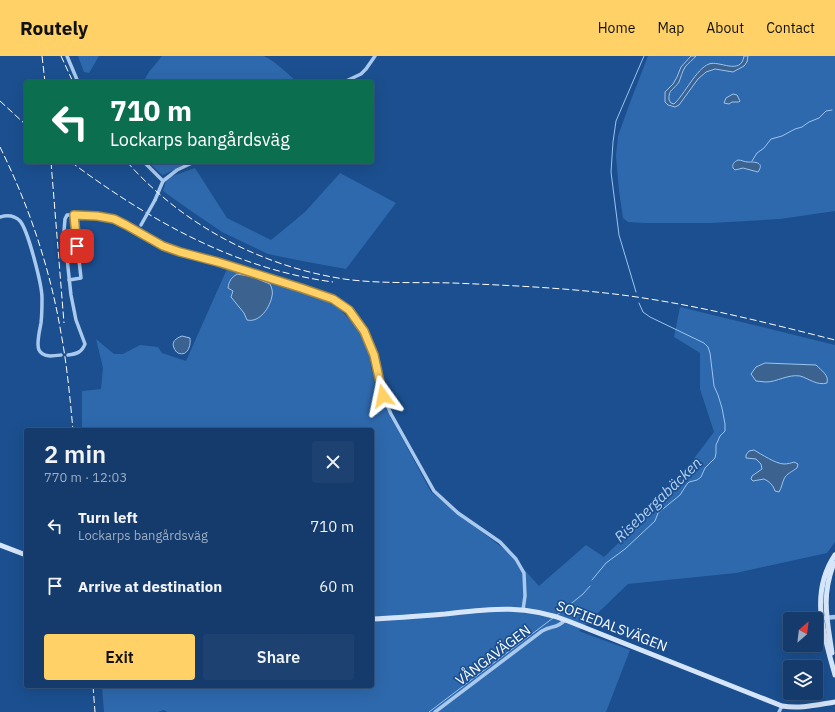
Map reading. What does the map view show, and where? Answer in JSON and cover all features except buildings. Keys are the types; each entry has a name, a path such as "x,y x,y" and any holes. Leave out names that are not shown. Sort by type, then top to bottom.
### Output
{"main road":[{"path":"0,545 24,554"},
{"path":"824,618 820,606 822,584 835,554"},
{"path":"835,560 826,593 824,618 824,634 835,675"},
{"name":"SOFIEDALSVÄGEN","path":"374,619 496,609 523,610 563,619 782,706 799,708 835,702"}],"street":[{"path":"67,56 77,80"},
{"path":"348,80 361,74 375,56"},
{"path":"146,164 163,181"},
{"path":"138,232 163,181 177,170 190,164"},
{"path":"68,355 79,353 84,344 73,309 69,280 64,231 64,221 67,215 97,216 114,219 163,246 333,299 349,310 364,331 374,355 383,396 388,408 434,491 458,513 500,542 516,559 524,573 526,596 523,610"},
{"path":"69,280 80,278 74,215"},
{"path":"0,216 10,216 19,220 22,224 40,278 42,313 38,349 42,354 47,356 61,355"},
{"path":"824,618 835,617"},
{"name":"VÅNGAVÄGEN","path":"435,712 542,631 561,625 563,619"},
{"path":"779,712 782,706"}],"shaded area":[{"path":"78,56 99,56 89,73 84,72"},
{"path":"162,56 264,56 277,64 295,80 144,80"},
{"path":"648,56 835,56 835,211 780,219 711,223 644,223 628,222 623,218 616,156 618,136"},
{"path":"691,56 696,56 685,67 679,82 669,94 669,100 671,103 674,104 678,100 695,76 704,67 713,63 729,66 739,65 744,56 748,56 747,62 744,66 733,72 715,69 706,72 698,79 679,105 675,107 668,105 665,102 665,92 673,84 681,67"},
{"path":"733,94 737,95 740,101 739,102 732,102 729,104 724,103 726,98"},
{"path":"738,160 758,163 760,164 760,169 758,172 743,168 735,170 733,168 733,164"},
{"path":"150,164 186,164 163,175"},
{"path":"195,168 227,218 271,240 305,212 340,173 396,203 346,269 268,254 222,232 163,191 167,178"},
{"path":"227,269 315,295 339,308 358,329 369,352 371,368 379,395 431,492 509,553 539,586 586,545 604,557 661,502 714,432 700,389 700,353 674,337 680,307 835,345 835,542 827,553 736,573 628,584 579,631 630,650 606,712 167,712 164,710 158,712 104,712 102,688 374,688 374,428 82,428 82,391 101,389 103,368 96,339 114,354 123,354 140,345 158,347 162,353 186,361"},
{"path":"237,274 254,277 270,284 271,286 272,294 269,305 264,313 256,319 247,320 244,313 231,297 233,291 228,288 228,286 233,277"},
{"path":"182,336 190,338 190,341 188,350 181,354 176,352 173,344 176,339"},
{"path":"765,363 816,365 826,375 827,383 823,384 800,376 787,377 770,382 756,381 751,374 756,367"},
{"path":"754,450 781,464 794,462 798,464 797,468 785,477 779,492 775,491 771,484 764,479 753,481 751,479 752,476 762,469 761,464 756,459 746,458 749,451"}],"waterway":[{"name":"Risebergabäcken","path":"636,292 619,235 611,172 616,121 644,56"},
{"path":"752,161 757,153 764,148 771,139 802,127 819,118 826,111 832,110"},
{"name":"Risebergabäcken","path":"592,580 606,563 625,549 655,521 658,513 680,495 689,482 697,480 701,477 705,468 715,458 716,445 720,436 725,431 722,408 714,386 708,347 704,343 650,317 643,312 639,303"},
{"name":"Risebergabäcken","path":"557,615 583,594 590,586"},
{"name":"Risebergabäcken","path":"429,712 553,618"}],"railway":[{"path":"42,56 45,80"},
{"path":"61,56 72,80"},
{"path":"0,101 24,123"},
{"path":"0,147 20,192 45,261 65,357 73,428"},
{"path":"51,164 64,323"},
{"path":"74,164 131,203 194,239 228,254 262,266 333,282"},
{"path":"129,164 149,185 173,205 198,223 225,239 253,253 313,273 371,282 524,286 578,290 626,296 686,305 835,340"},
{"path":"93,688 95,712"}],"route":[{"path":"77,246 74,215 106,217 126,225 163,246 333,299 349,310 364,331 374,355 383,396"}]}
